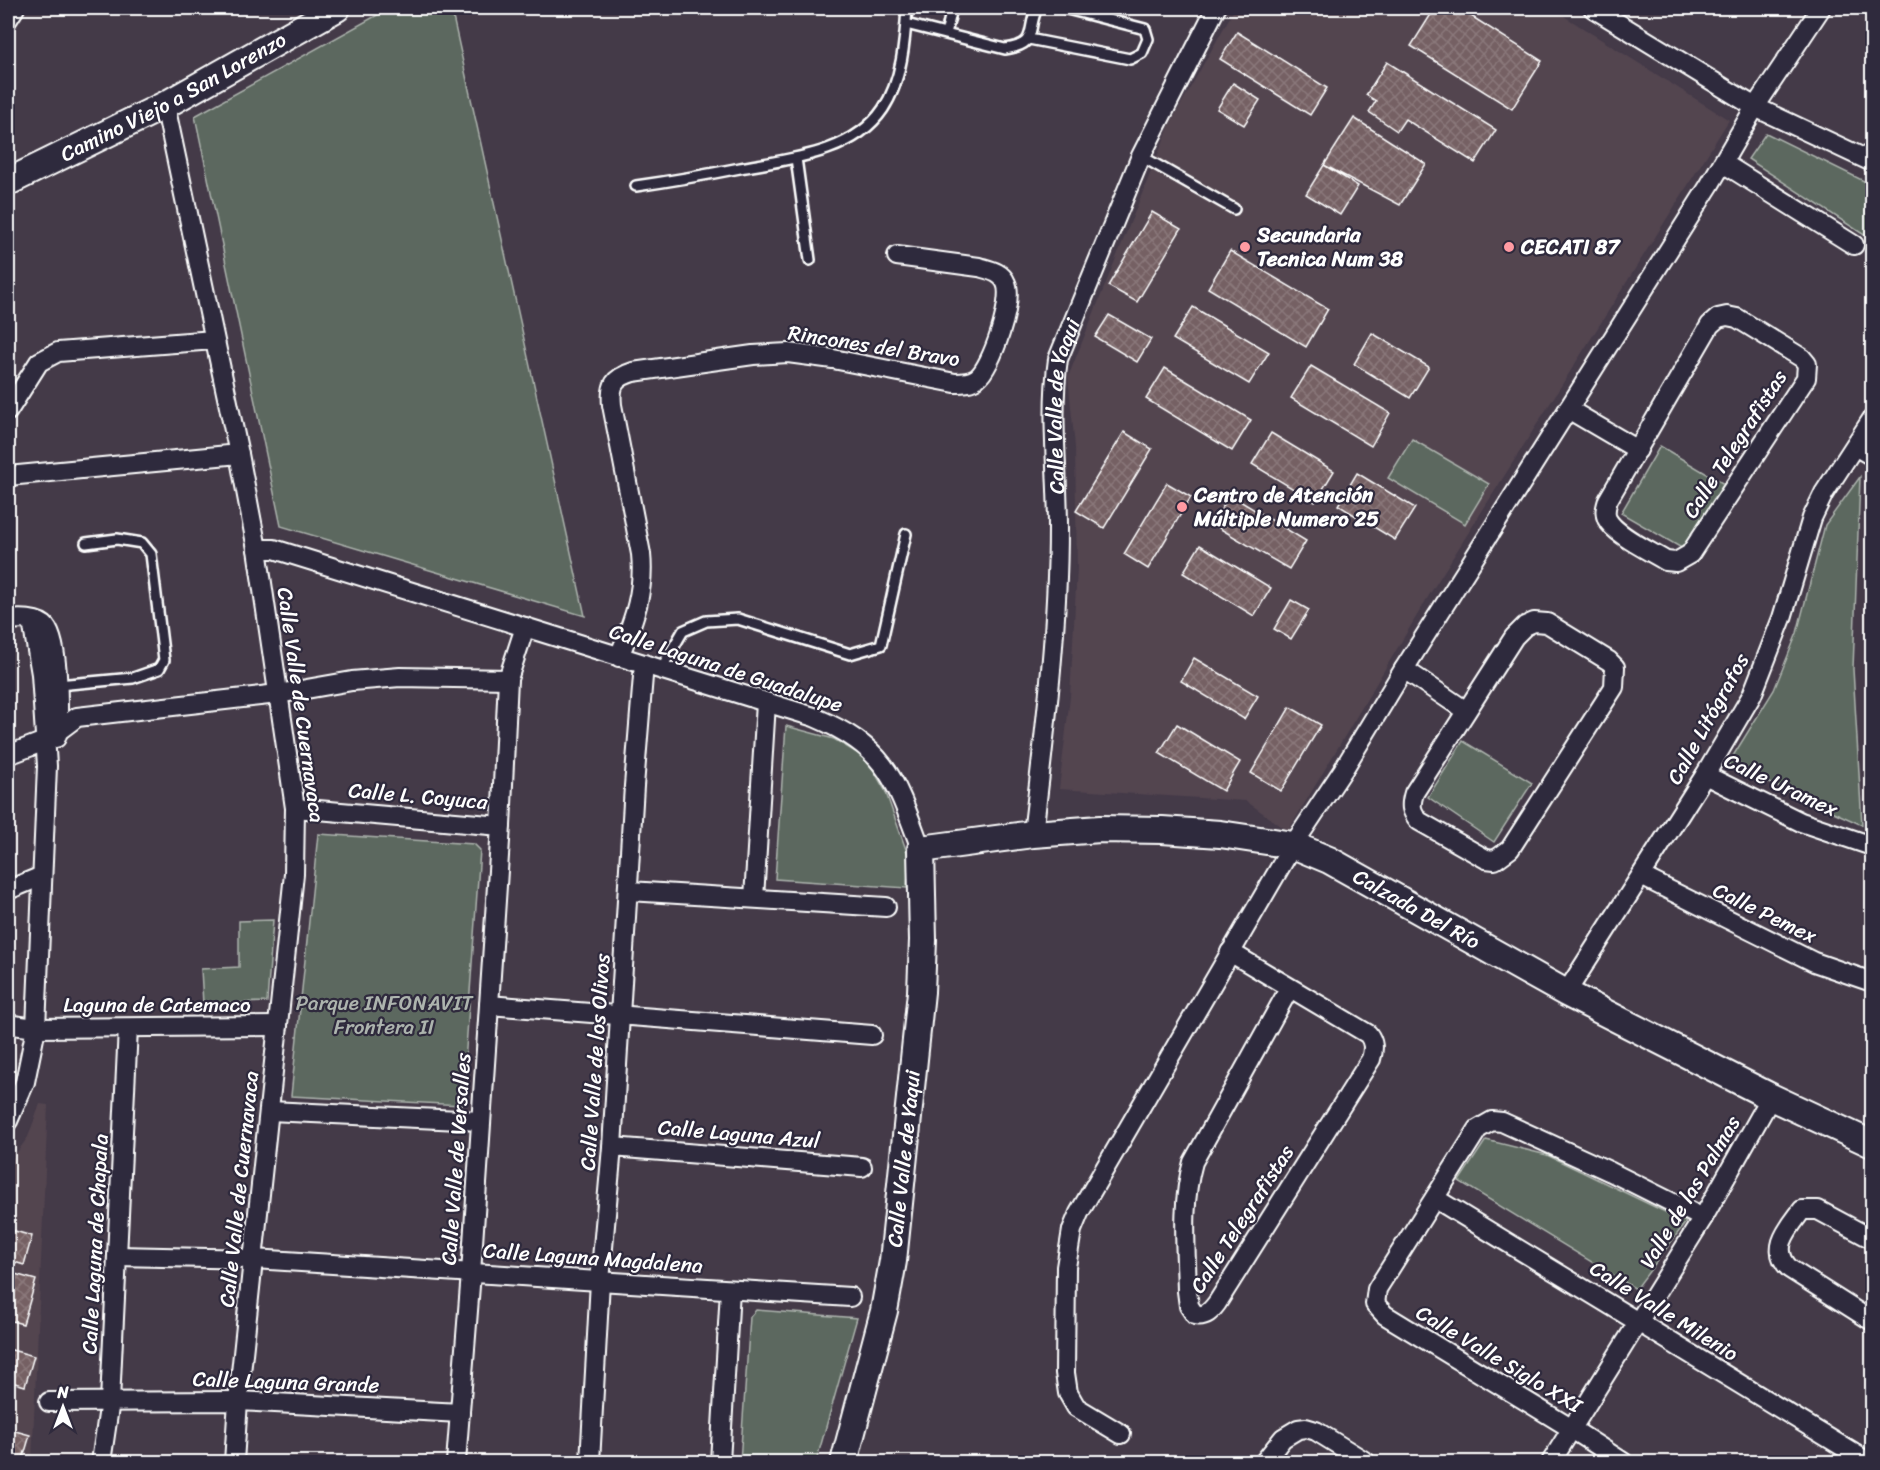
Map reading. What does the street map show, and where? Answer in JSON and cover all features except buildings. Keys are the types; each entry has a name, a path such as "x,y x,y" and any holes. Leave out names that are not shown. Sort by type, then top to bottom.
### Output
{"street":[{"path":"8,19 15,8"},
{"name":"Camino Viejo a San Lorenzo","path":"8,182 165,105 338,8"},
{"name":"Calle Valle de Yaqui","path":"1033,834 1048,703 1056,594 1058,528 1054,393 1058,359 1141,156 1216,8"},
{"path":"1593,8 1755,107 1872,162"},
{"path":"1121,1434 1076,1407 1068,1393 1065,1373 1066,1268 1072,1230 1079,1213 1293,845 1343,770 1404,669 1723,163 1755,107 1821,8"},
{"name":"Calle Valle de Cuernavaca","path":"165,105 239,454 279,694 295,808 294,874 238,1401 234,1462"},
{"path":"1723,163 1854,245"},
{"name":"Rincones del Bravo","path":"619,657 638,607 643,576 641,554 612,405 611,393 614,383 621,376 633,372 753,355 788,353 833,359 955,383 966,383 976,379 985,370 1002,324 1008,284 1003,277 986,269 897,256"},
{"name":"Calle Telegrafistas","path":"1727,316 1737,318 1802,358 1807,364 1808,370 1803,383 1751,463 1690,554 1676,562 1666,561 1640,546 1614,528 1607,518 1605,510 1608,500 1638,450 1710,325 1718,318 1727,316"},
{"path":"8,411 39,362 58,352 214,340"},
{"path":"1568,409 1638,450"},
{"name":"Calle Litógrafos","path":"1566,993 1705,775 1752,695 1782,618 1812,518 1824,493 1872,419"},
{"path":"1855,446 1872,456"},
{"path":"8,476 239,454"},
{"name":"Calle Laguna de Guadalupe","path":"256,549 274,549 814,717 842,728 865,744 880,759 892,779 921,849"},
{"path":"8,620 43,624 50,632 52,678 36,1028 25,1082 8,1121"},
{"path":"1534,622 1547,623 1615,667 1614,687 1510,849 1495,860 1485,859 1419,821 1410,804 1414,793 1466,711 1514,637 1525,626 1534,622"},
{"path":"8,755 51,736 77,717 279,694 352,681 400,677 508,679 525,627"},
{"name":"Calle Valle de los Olivos","path":"590,1462 600,1281 621,1015 634,786 652,666"},
{"path":"1404,669 1466,711"},
{"name":"Calle Valle de Versalles","path":"456,1462 501,826 508,679"},
{"path":"754,898 766,703"},
{"name":"Calle Uramex","path":"1705,775 1801,822 1872,846"},
{"name":"Calle L. Coyuca","path":"295,808 501,826"},
{"name":"Calzada Del Río","path":"921,849 1033,834 1100,829 1220,834 1293,845 1329,861 1566,993 1771,1097 1872,1144"},
{"name":"Calle Valle de Yaqui","path":"844,1462 884,1311 893,1261 921,992 923,940 921,849"},
{"path":"8,890 42,876"},
{"name":"Calle Pemex","path":"1641,876 1814,962 1872,982"},
{"path":"629,891 886,907"},
{"name":"Calle Telegrafistas","path":"1230,952 1368,1034 1372,1039 1373,1052 1371,1059 1218,1303 1210,1312 1201,1316 1195,1315 1189,1306 1187,1291 1185,1200 1187,1181 1201,1144 1289,989"},
{"path":"489,1005 872,1035"},
{"name":"Laguna de Catemaco","path":"8,1027 13,1025 36,1028 279,1026"},
{"name":"Calle Laguna de Chapala","path":"101,1462 110,1401 128,1028"},
{"name":"Valle de las Palmas","path":"1551,1462 1703,1218 1771,1097"},
{"path":"270,1111 481,1121"},
{"path":"1436,1199 1478,1129 1485,1124 1502,1122 1611,1172 1703,1218"},
{"name":"Calle Laguna Azul","path":"612,1147 862,1167"},
{"name":"Calle Valle Siglo XXI","path":"1436,1199 1381,1281 1375,1296 1375,1304 1384,1316 1623,1462"},
{"name":"Calle Valle Milenio","path":"1436,1199 1868,1462"},
{"path":"1872,1239 1818,1210 1808,1208 1802,1210 1798,1215 1779,1250 1783,1262 1790,1269 1872,1321"},
{"name":"Calle Laguna Magdalena","path":"117,1256 254,1259 850,1297"},
{"path":"720,1462 730,1290"},
{"name":"Calle Laguna Grande","path":"50,1402 238,1401 460,1413"},
{"path":"1264,1462 1290,1432 1306,1428 1316,1431 1366,1462"}],"lane":[{"path":"636,186 810,155 856,135 883,109 894,87 907,8"},
{"path":"946,34 952,8"},
{"path":"906,24 1005,49 1019,46 1029,39 1037,8"},
{"path":"1029,39 1130,58 1142,53 1148,39 1144,29 1063,8"},
{"path":"1141,156 1234,209"},
{"path":"796,158 810,260"},
{"path":"652,666 683,631 706,621 738,619 850,654 881,645 906,534"},
{"path":"52,678 133,678 159,669 164,660 151,554 142,543 117,539 86,543"}],"shaded area":[{"path":"1235,8 1551,8 1729,120 1431,592 1288,831 1246,801 1059,789 1070,697 1077,568 1075,447 1068,377 1171,122"},
{"path":"40,1104 48,1105 32,1462 8,1462 8,1165 28,1137"}],"green space":[{"path":"390,8 451,8 585,616 281,526 195,116"},
{"path":"1766,133 1872,185 1872,240 1748,159"},
{"path":"1412,439 1489,484 1465,524 1388,478"},
{"path":"1660,446 1724,484 1685,550 1621,513"},
{"path":"1860,477 1853,669 1862,825 1728,764 1774,690 1797,633 1825,525"},
{"path":"786,726 834,739 867,759 885,790 909,858 907,888 775,879"},
{"path":"1463,741 1532,783 1494,842 1428,797"},
{"name":"Parque INFONAVIT Frontera II","path":"318,834 474,844 480,850 462,1105 291,1096"},
{"path":"273,920 267,1002 203,1004 201,969 239,967 239,921"},
{"path":"1486,1140 1547,1155 1686,1222 1636,1289 1459,1181"},
{"path":"756,1310 857,1318 816,1462 740,1462 750,1317"}],"place":[{"name":"Secundaria Tecnica Num 38","path":"1245,247"},
{"name":"CECATI 87","path":"1509,247"},
{"name":"Centro de Atención Múltiple Numero 25","path":"1182,507"}]}
